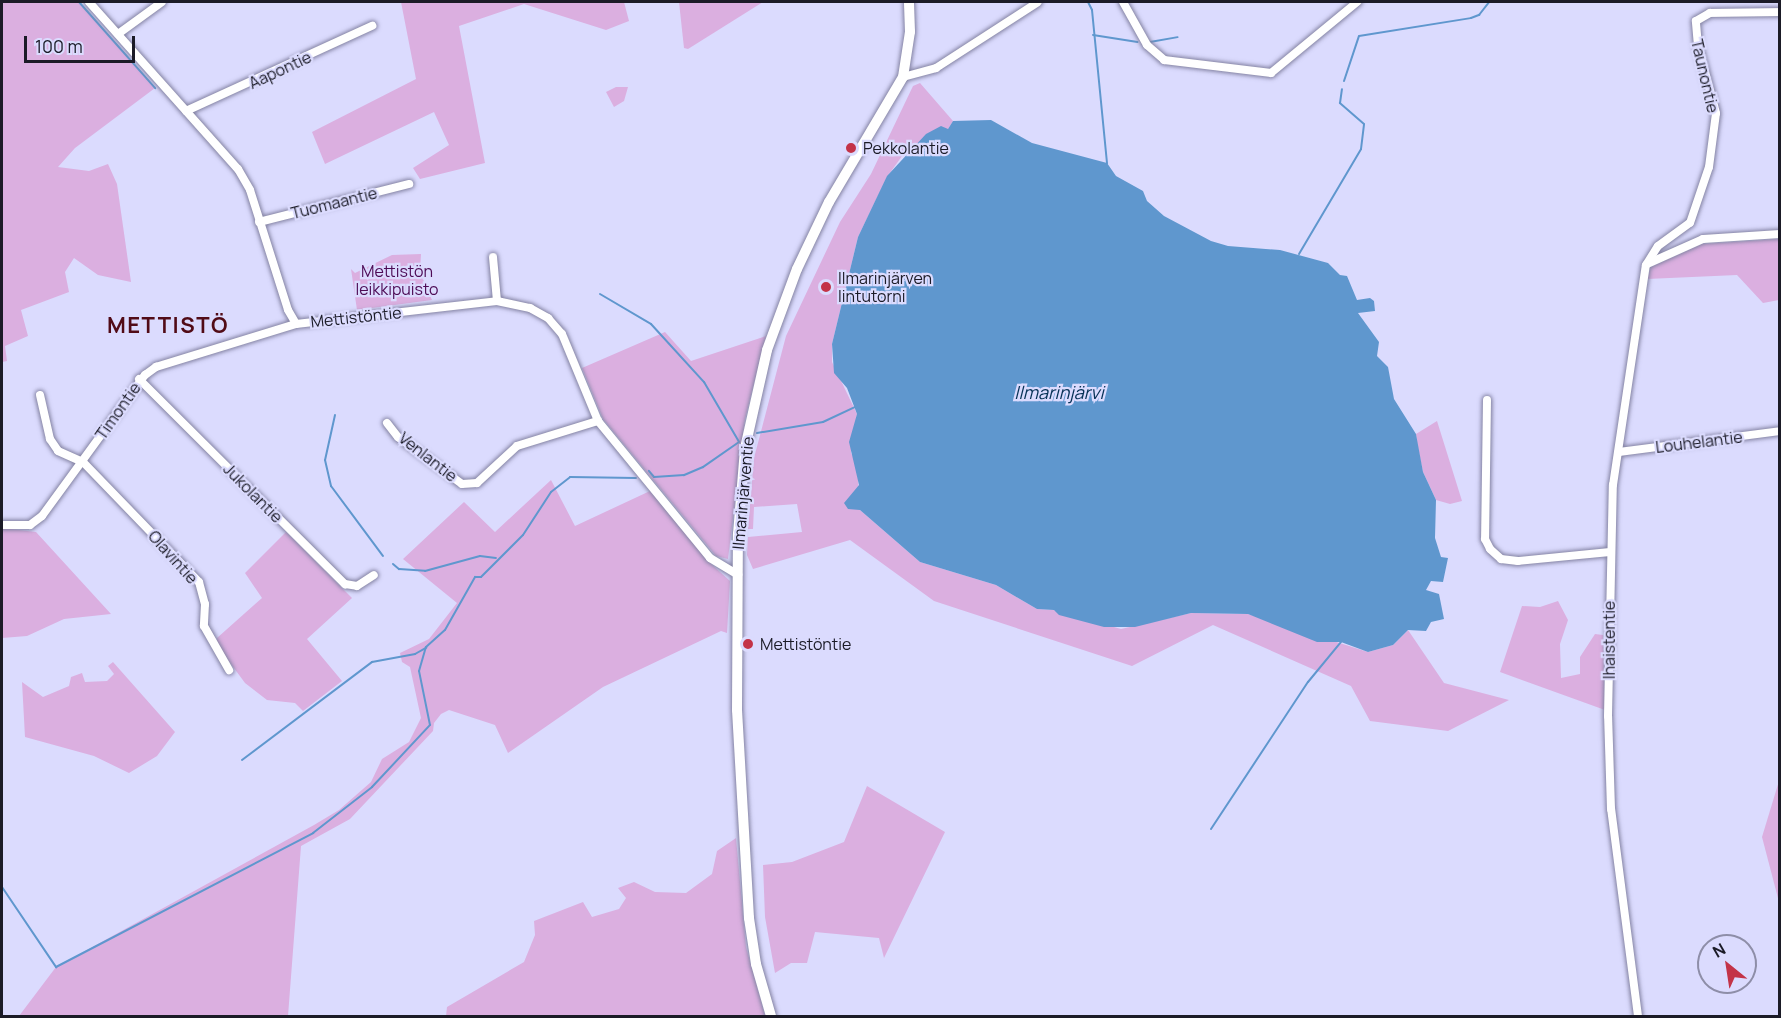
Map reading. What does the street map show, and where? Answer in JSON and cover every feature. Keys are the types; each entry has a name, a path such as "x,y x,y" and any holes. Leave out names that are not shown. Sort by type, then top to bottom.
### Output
{"main road":[{"name":"Ilmarinjärventie","path":"771,1017 756,964 749,908 736,710 738,575 745,448 776,325 823,212 903,77 910,32 909,2"}],"street":[{"name":"Mettistöntie","path":"89,2 238,169 250,190 288,310 296,324 497,301 530,308 548,318 562,334 598,420 710,558 738,575"},
{"path":"118,34 162,2"},
{"path":"903,77 936,68 1038,2"},
{"path":"1122,2 1147,45 1164,60 1271,73 1357,2"},
{"name":"Taunontie","path":"1646,265 1658,246 1690,223 1709,167 1716,113 1698,46 1696,21 1710,13 1779,12"},
{"name":"Aapontie","path":"186,111 372,26"},
{"name":"Tuomaantie","path":"259,222 409,184"},
{"path":"1646,265 1703,239 1779,234"},
{"path":"493,258 497,301"},
{"name":"Ihaistentie","path":"1638,1017 1613,836 1608,716 1610,552 1619,452 1646,265"},
{"name":"Timontie","path":"2,525 30,525 42,516 83,462 139,379 156,367 296,324"},
{"name":"Jukolantie","path":"139,379 345,584 357,586 374,575"},
{"name":"Olavintie","path":"40,395 50,439 58,451 83,462 199,582 205,604 204,626 229,670"},
{"path":"1486,400 1485,539 1490,549 1501,559 1518,561 1610,552"},
{"name":"Venlantie","path":"387,423 398,437 462,484 477,483 517,446 598,420"},
{"name":"Louhelantie","path":"1619,452 1779,431"}],"green space":[{"path":"2,2 79,2 155,88 75,148 58,167 89,171 108,164 117,184 131,282 98,275 74,258 65,272 69,292 21,310 28,336 5,346 7,361 2,362"},
{"path":"401,2 624,2 629,21 606,30 524,4 459,26 485,163 420,179 413,168 449,145 434,112 325,164 312,132 416,79"},
{"path":"679,2 763,2 688,49 684,48"},
{"path":"920,83 953,121 948,129 902,156 887,177 858,237 832,344 832,362 857,414 851,453 857,464 860,510 920,562 996,585 1037,609 1054,610 1121,629 1191,613 1248,614 1368,652 1393,645 1408,630 1444,683 1509,700 1448,731 1370,721 1351,686 1213,625 1132,666 934,601 850,540 753,569 747,555 748,537 802,532 797,504 754,507 753,529 748,529 754,458 786,336 840,222 871,174 913,86"},
{"path":"616,87 628,87 624,101 614,107 606,92"},
{"path":"1779,239 1779,300 1763,303 1737,275 1647,279 1651,267 1702,244"},
{"name":"Mettistön leikkipuisto","path":"421,254 420,272 432,300 357,310 351,269 355,273 392,255"},
{"path":"665,332 691,361 766,336 745,419 728,559 716,556 603,419 582,368"},
{"path":"1437,421 1462,501 1450,504 1436,500 1423,472 1417,443 1416,434"},
{"path":"551,480 575,526 650,491 709,562 730,581 727,633 721,631 603,687 508,753 495,725 449,710 441,714 434,723 433,731 350,819 301,846 288,1016 19,1016 56,967 314,825 339,810 371,782 382,759 409,742 421,718 410,667 402,662 400,653 429,639 457,603 403,559 464,502 495,532"},
{"path":"2,528 36,532 111,614 64,619 27,636 2,638"},
{"path":"286,532 352,598 307,639 342,681 303,711 295,703 267,700 245,683 217,645 217,638 262,598 245,573"},
{"path":"1558,601 1568,620 1560,644 1561,678 1580,674 1580,657 1595,634 1603,635 1605,710 1500,672 1522,606 1540,607"},
{"path":"113,662 175,732 157,756 129,773 94,756 25,737 22,682 43,697 69,686 71,677 82,673 85,682 107,681 114,674 108,666"},
{"path":"1779,781 1779,902 1762,837"},
{"path":"867,786 945,832 884,958 879,938 815,932 807,963 791,963 775,973 765,917 763,865 792,862 844,842"},
{"path":"736,838 746,947 765,1016 446,1016 447,1007 524,962 535,935 534,921 583,902 592,917 619,909 626,898 618,888 634,882 655,892 686,893 712,874 717,851"}],"water":[{"name":"Ilmarinjärvi","path":"991,120 1032,143 1107,163 1116,176 1143,191 1147,201 1164,216 1211,241 1228,246 1280,250 1328,263 1340,275 1347,276 1357,300 1370,298 1374,301 1375,311 1358,313 1379,342 1377,356 1388,367 1394,399 1416,434 1423,472 1436,500 1435,538 1441,557 1448,558 1443,582 1431,581 1426,590 1439,594 1444,619 1431,622 1426,631 1408,630 1393,645 1368,652 1341,642 1317,642 1248,614 1191,613 1135,627 1104,627 1059,615 1054,610 1037,609 996,585 920,562 860,510 848,509 844,503 859,485 849,442 857,414 847,388 834,373 832,344 858,237 887,176 926,134 941,126 948,129 953,121"}],"waterway":[{"path":"79,2 155,88"},
{"path":"1088,2 1092,10 1107,163"},
{"path":"1344,81 1359,36 1471,18 1479,15 1489,2"},
{"path":"1093,35 1137,42"},
{"path":"1150,42 1178,37"},
{"path":"1299,254 1361,149 1364,124 1340,103 1342,89"},
{"path":"600,294 651,324 704,382 739,442 703,467 684,475 654,477 649,471"},
{"path":"757,433 823,422 855,407"},
{"path":"335,415 325,460 331,486 383,556"},
{"path":"2,887 56,967 313,833 372,787 430,725 419,671 426,647 445,630 475,577 481,577 523,535 551,492 570,477 636,478"},
{"path":"393,564 399,569 425,571 480,556 496,558"},
{"path":"1211,829 1308,682 1341,642"},
{"path":"242,760 372,662 415,654 426,648"}],"place":[{"name":"Pekkolantie","path":"851,148"},
{"name":"Ilmarinjärven lintutorni","path":"826,287"},
{"name":"Mettistöntie","path":"748,644"}],"district":[{"name":"METTISTÖ","path":"168,326"}]}
